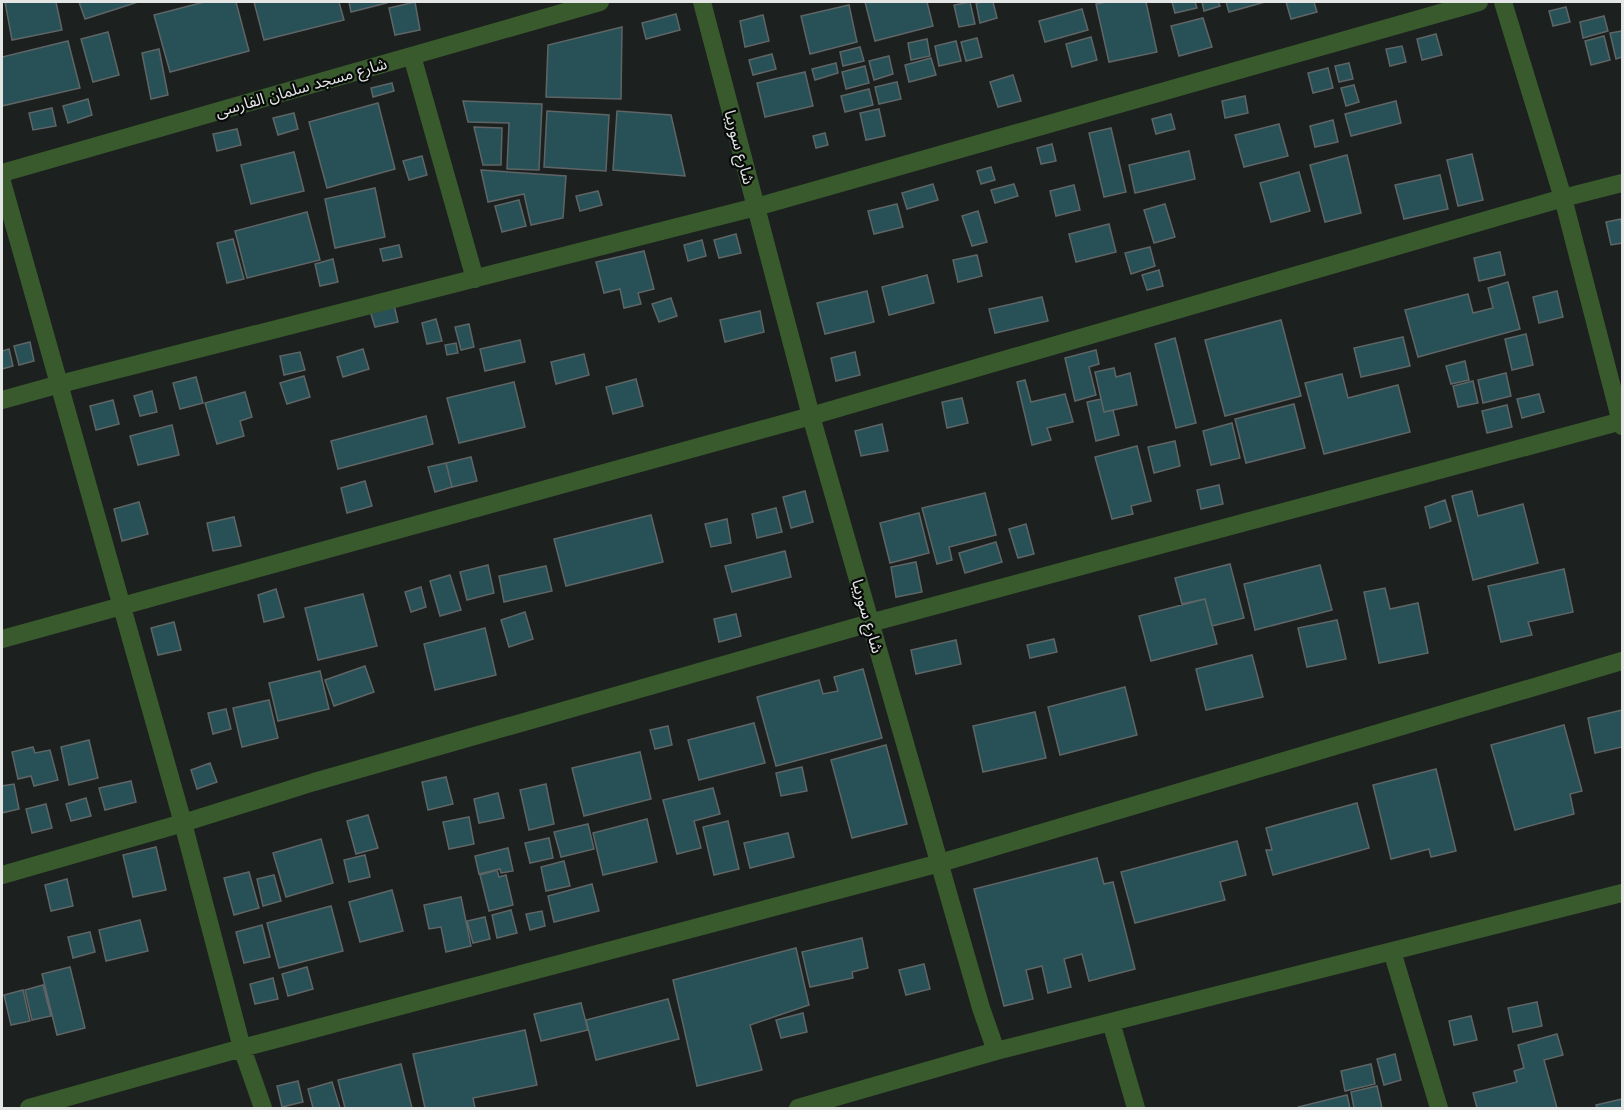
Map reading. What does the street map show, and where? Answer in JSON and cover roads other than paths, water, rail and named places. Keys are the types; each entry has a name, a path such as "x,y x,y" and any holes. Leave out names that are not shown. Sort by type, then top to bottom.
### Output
{"street":[{"name":"شارع مسجد سلمان الفارسى","path":"2,172 600,2"},
{"name":"شارع سوريبا","path":"702,2 811,416 981,1008 996,1051"},
{"path":"2,400 756,207 1479,2"},
{"path":"2,875 315,782 870,623 1622,423 1563,198 1503,2"},
{"path":"412,56 475,279"},
{"path":"2,182 183,823 242,1048 263,1108"},
{"path":"2,639 811,416 1563,198 1623,183"},
{"path":"29,1108 242,1048 940,863 1623,661"},
{"path":"798,1108 830,1104 996,1051 1623,893"},
{"path":"1392,951 1439,1108"},
{"path":"1111,1022 1136,1108"}]}
